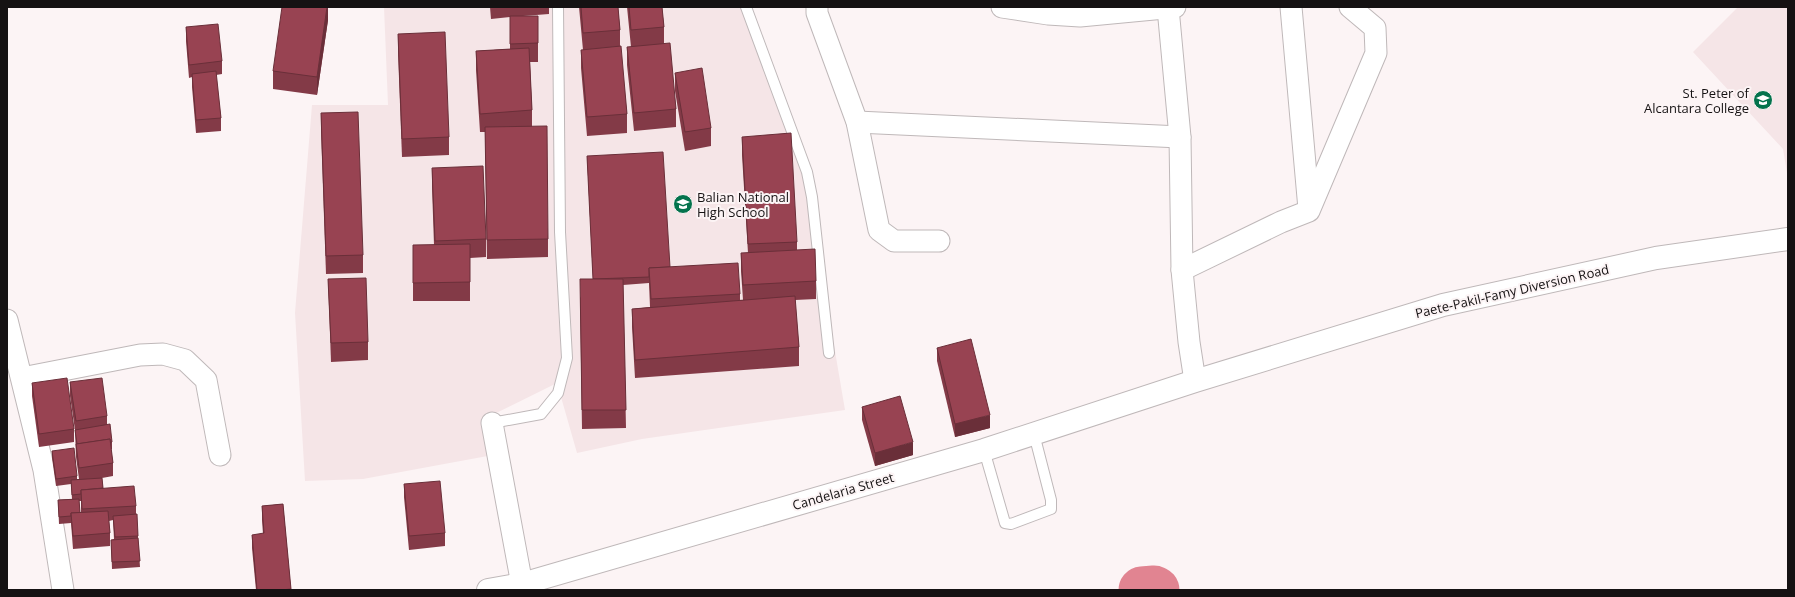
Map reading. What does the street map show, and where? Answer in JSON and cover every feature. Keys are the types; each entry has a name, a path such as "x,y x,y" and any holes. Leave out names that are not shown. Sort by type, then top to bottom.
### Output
{"main road":[{"name":"Paete-Pakil-Famy Diversion Road","path":"1194,381 1443,305 1656,258 1788,238"},
{"name":"Candelaria Street","path":"488,590 523,587 984,450 1194,381"}],"street":[{"path":"817,7 817,13 857,122 879,230 894,241 939,241"},
{"path":"1002,7 1048,14 1080,16 1172,7 1180,137 1182,270 1194,381"},
{"path":"1291,7 1309,211"},
{"path":"1182,270 1280,222 1309,211 1376,53 1375,28 1350,7"},
{"path":"857,122 1180,137"},
{"path":"7,320 44,470 63,590"},
{"path":"22,378 140,355 163,354 185,360 206,380 220,455"},
{"path":"492,423 523,587"}],"lane":[{"path":"492,423 541,414 558,393 567,358 560,232 558,7"},
{"path":"746,7 806,172 812,198 830,353"},
{"path":"984,450 1006,523 1012,524 1051,509 1051,500 1034,434"}],"shaded area":[{"path":"384,7 745,7 804,160 823,247 829,316 845,410 642,439 577,453 557,383 488,417 493,455 363,479 305,481 295,313 312,105 388,105"},
{"name":"St. Peter of Alcantara College","path":"1738,7 1788,7 1788,179 1783,149 1693,52"}],"building":[{"path":"282,7 327,7 317,77 273,71"},
{"path":"581,7 618,7 620,30 583,33"},
{"path":"629,7 662,7 664,27 631,30"},
{"path":"510,16 538,16 538,43 510,44"},
{"path":"218,24 222,61 189,65 186,27"},
{"path":"445,32 449,137 402,139 398,34"},
{"path":"670,43 676,109 634,113 627,47"},
{"path":"621,46 627,114 587,117 581,50"},
{"path":"529,48 532,110 480,114 476,51"},
{"path":"702,68 711,128 685,132 675,73"},
{"path":"216,71 221,118 196,120 192,74"},
{"path":"358,112 363,255 326,256 321,113"},
{"path":"547,126 548,239 487,240 485,127"},
{"path":"791,133 797,242 748,244 742,137"},
{"path":"663,152 670,267 649,268 649,277 593,279 587,156"},
{"path":"483,166 486,239 435,241 432,168"},
{"path":"470,244 470,282 413,283 413,245"},
{"path":"815,249 816,281 743,285 741,253"},
{"path":"738,263 740,294 651,299 649,268"},
{"path":"366,278 368,342 331,343 328,279"},
{"path":"580,279 623,279 626,410 582,410"},
{"path":"795,296 799,347 635,360 632,309"},
{"path":"971,339 990,415 955,424 937,348"},
{"path":"67,378 74,429 39,434 32,383"},
{"path":"102,378 107,416 76,421 70,382"},
{"path":"900,396 913,442 875,453 862,407"},
{"path":"110,424 112,442 110,443 110,439 77,444 75,430"},
{"path":"110,439 113,463 79,468 76,444"},
{"path":"74,448 77,476 56,479 52,451"},
{"path":"102,478 103,488 81,490 81,494 72,495 71,480"},
{"path":"440,481 445,533 409,536 404,484"},
{"path":"134,486 136,506 82,509 81,490"},
{"path":"79,499 80,513 71,513 71,516 59,517 58,500"},
{"path":"283,504 291,589 257,590 252,535 264,533 262,506"},
{"path":"108,511 110,533 73,536 71,513"},
{"path":"137,514 138,536 115,537 113,516"},
{"path":"138,538 140,561 112,562 111,540"}],"waterway":[{"path":"1142,590 1156,590"}],"place":[{"name":"St. Peter of Alcantara College","path":"1763,100"},
{"name":"Balian National High School","path":"683,204"}]}
